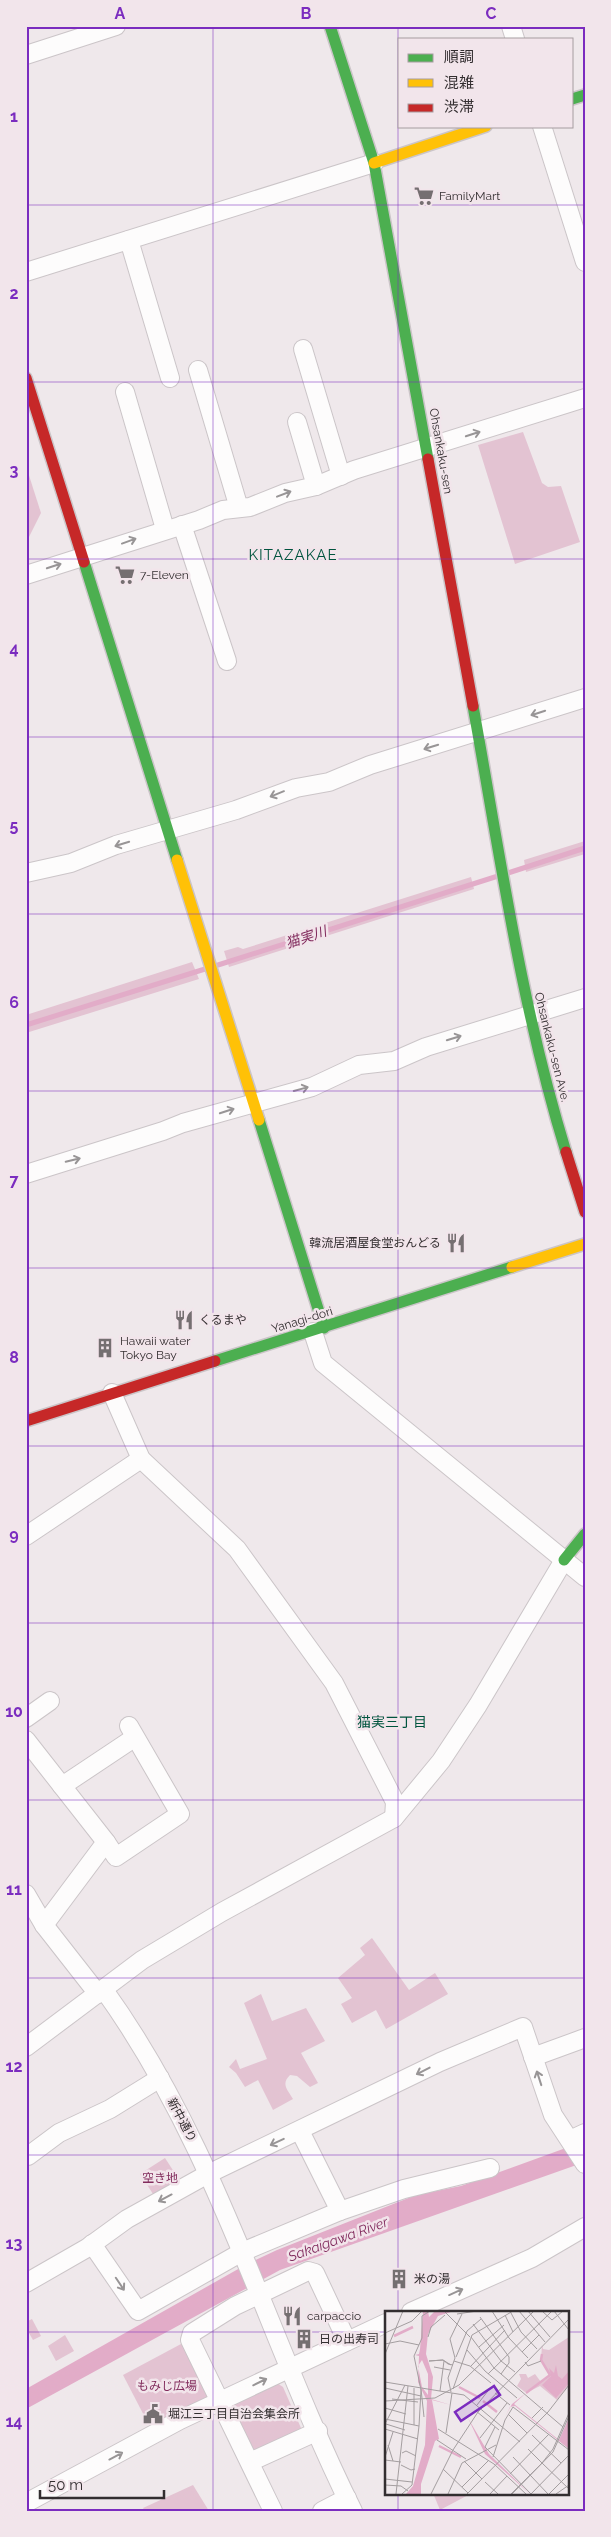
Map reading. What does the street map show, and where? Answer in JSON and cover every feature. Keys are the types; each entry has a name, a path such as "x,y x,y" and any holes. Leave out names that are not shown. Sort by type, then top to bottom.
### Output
{"street":[{"path":"26,55 116,26"},
{"name":"Ohsankaku-sen","path":"330,26 374,163 505,885"},
{"path":"511,26 515,38"},
{"path":"26,272 480,128"},
{"path":"543,128 585,262"},
{"path":"129,240 170,378"},
{"path":"303,349 341,476"},
{"path":"198,370 239,508"},
{"path":"26,378 254,1102 318,1330 323,1363 585,1578"},
{"path":"125,392 174,527 227,661"},
{"path":"26,575 223,510 239,508 316,486 341,476 585,398"},
{"path":"296,422 316,486"},
{"path":"26,873 71,863 116,845 256,804 296,788 329,782 370,765 585,698"},
{"name":"Ohsankaku-sen Ave.","path":"505,885 529,1015 545,1083 585,1212"},
{"path":"26,1174 254,1102 312,1086 359,1065 394,1061 426,1047 585,998"},
{"name":"Yanagi-dori","path":"26,1421 585,1244"},
{"path":"112,1394 141,1460 237,1549 334,1683 395,1802 394,1818"},
{"path":"26,1536 141,1460"},
{"path":"26,2047 142,1960 222,1912 394,1818 441,1761 478,1705 564,1560 585,1534"},
{"path":"26,1718 50,1701"},
{"path":"26,1740 116,1857 180,1814 131,1732 62,1786"},
{"path":"44,1925 106,1842"},
{"name":"新中通り","path":"26,1894 44,1925 101,1992 136,2037 190,2133 258,2290"},
{"path":"26,2283 92,2244 127,2219 208,2174 440,2062 523,2027 557,2124 576,2140 585,2164"},
{"path":"533,2057 585,2038"},
{"path":"28,2156 59,2133 110,2109 160,2078"},
{"path":"300,2131 340,2211"},
{"path":"92,2244 138,2311 244,2255 340,2211 404,2189 490,2168"},
{"path":"413,2311 532,2258 585,2227"},
{"path":"273,2511 190,2340 192,2333 258,2290 307,2271 315,2273 347,2341"},
{"path":"258,2290 350,2504 322,2511"},
{"path":"26,2504 180,2420 385,2323"},
{"path":"250,2462 318,2431"}],"green space":[{"path":"523,432 542,483 548,487 561,486 580,542 515,564 478,445"},
{"path":"26,466 41,513 26,543"},
{"path":"585,841 585,854 526,872 524,860"},
{"path":"471,877 474,889 229,967 224,951 238,947 243,949"},
{"path":"192,962 199,979 26,1033 26,1015"},
{"path":"372,1938 409,1990 435,1973 448,1994 386,2029 376,2010 352,2023 341,2004 352,1998 338,1978 365,1955 360,1948"},
{"path":"261,1994 272,2021 306,2008 325,2041 301,2053 318,2083 310,2087 297,2076 290,2075 285,2084 293,2099 273,2110 258,2080 245,2087 236,2073 229,2067 236,2059 240,2069 267,2059 244,2003"},
{"name":"空き地","path":"165,2158 180,2181 155,2197 140,2174"},
{"path":"32,2319 41,2336 33,2340 26,2328 26,2322"},
{"path":"65,2335 74,2351 56,2361 48,2346"},
{"name":"もみじ広場","path":"181,2344 189,2347 210,2393 205,2401 151,2429 123,2375"},
{"path":"277,2383 283,2387 301,2428 297,2436 258,2454 249,2449 231,2410 235,2403"},
{"path":"193,2485 209,2511 145,2511 143,2508"},
{"path":"433,2494 470,2494 440,2510"}],"water":[{"name":"Sakaigawa River","path":"585,2141 585,2162 280,2270 26,2409 26,2389 247,2264 277,2250 416,2195 461,2186"}],"waterway":[{"name":"猫実川","path":"508,873 585,848"},
{"name":"猫実川","path":"218,965 498,876"},
{"name":"猫実川","path":"26,1025 205,969"}],"traffic: fast":[{"path":"330,26 374,163 428,459"},
{"path":"574,98 585,95"},
{"path":"84,562 177,860"},
{"path":"473,706 502,874 524,986 536,1042 566,1152"},
{"path":"259,1120 324,1328"},
{"path":"215,1361 512,1267"},
{"path":"564,1560 585,1534"}],"traffic: slow":[{"path":"374,163 480,128"},
{"path":"177,860 259,1120"},
{"path":"512,1267 585,1244"}],"traffic: jam":[{"path":"26,378 84,562"},
{"path":"428,459 473,706"},
{"path":"566,1152 585,1212"},
{"path":"26,1421 215,1361"}],"place":[{"name":"FamilyMart","path":"424,196"},
{"name":"7-Eleven","path":"125,575"},
{"name":"韓流居酒屋食堂おんどる","path":"456,1243"},
{"name":"くるまや","path":"184,1320"},
{"name":"Hawaii water Tokyo Bay","path":"105,1348"},
{"name":"米の湯","path":"399,2279"},
{"name":"carpaccio","path":"292,2316"},
{"name":"日の出寿司","path":"304,2339"},
{"name":"堀江三丁目自治会集会所","path":"153,2414"}],"district":[{"name":"KITAZAKAE","path":"293,555"},
{"name":"猫実三丁目","path":"392,1722"}]}
